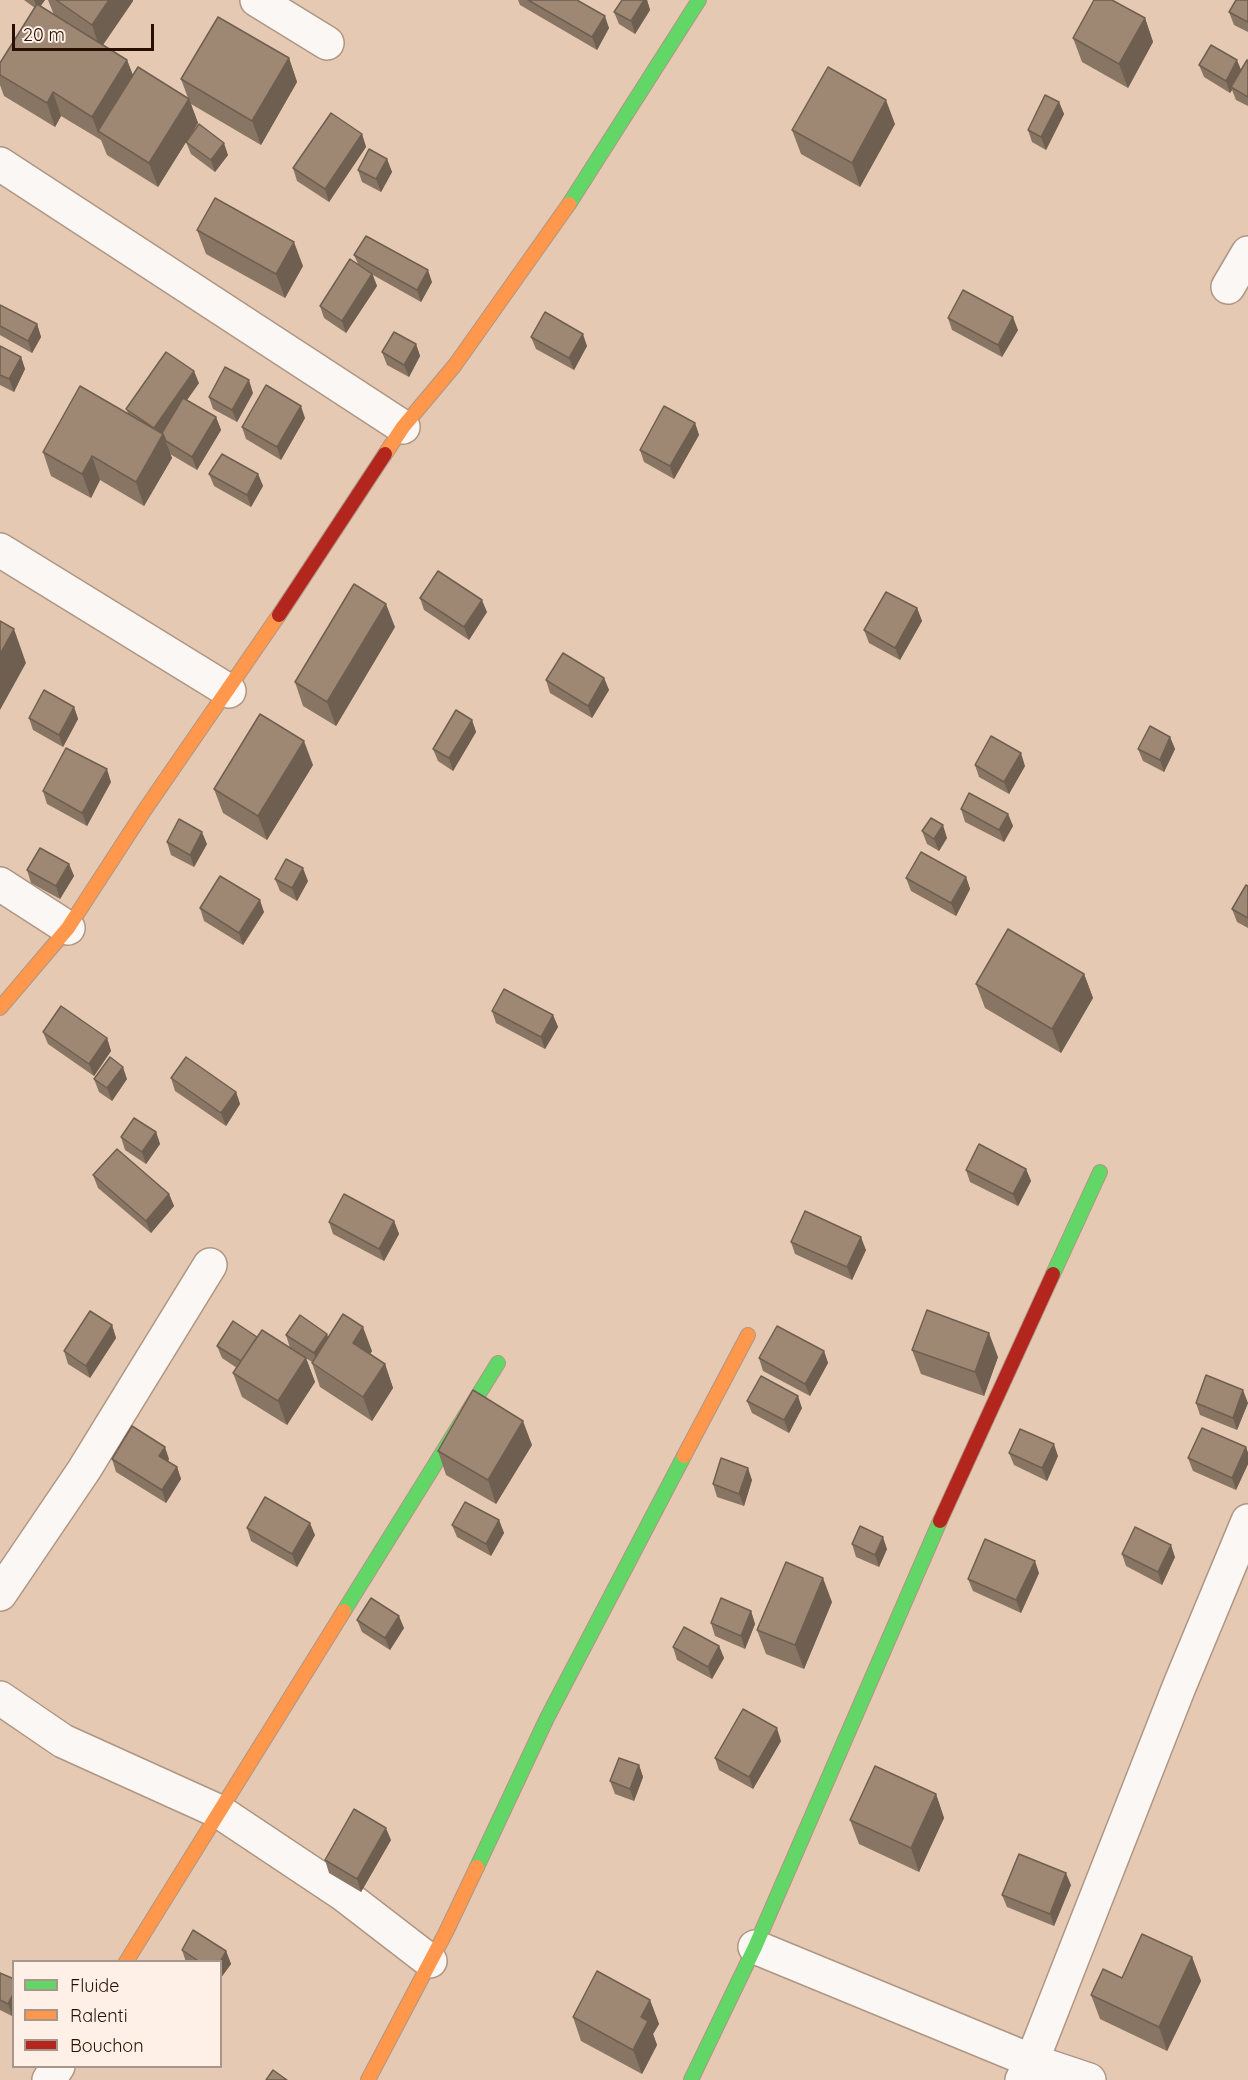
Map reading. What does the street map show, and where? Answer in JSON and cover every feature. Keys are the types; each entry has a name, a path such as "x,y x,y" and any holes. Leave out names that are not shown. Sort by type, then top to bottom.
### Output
{"street":[{"path":"257,0 327,43"},
{"path":"0,1008 68,928 144,811 229,691 404,427 455,365 569,205 699,0"},
{"path":"0,164 404,427"},
{"path":"1228,287 1248,253"},
{"path":"0,550 229,691"},
{"path":"0,884 68,928"},
{"path":"691,2080 755,1947 927,1550 1100,1173"},
{"path":"0,1594 84,1470 210,1265"},
{"path":"368,2080 430,1962 547,1718 748,1335"},
{"path":"127,1960 498,1363"},
{"path":"1027,2071 1179,1687 1248,1521"},
{"path":"0,1698 63,1741 220,1812 344,1894 430,1962"},
{"path":"755,1947 1027,2071 1089,2080"}],"building":[{"path":"56,0 109,0 92,25"},
{"path":"528,0 577,0 605,16 592,37"},
{"path":"622,0 644,0 631,21 614,12"},
{"path":"1094,0 1112,0 1145,18 1119,64 1073,38"},
{"path":"1236,0 1248,0 1248,22 1229,12"},
{"path":"37,4 127,60 92,117 53,92 47,103 0,75 0,63"},
{"path":"218,17 289,58 252,121 181,79"},
{"path":"1211,45 1237,60 1226,81 1199,65"},
{"path":"1248,60 1248,97 1231,87"},
{"path":"138,67 189,99 149,163 98,131"},
{"path":"828,67 886,100 852,163 792,130"},
{"path":"1045,95 1059,102 1041,137 1028,130"},
{"path":"331,113 362,134 325,189 293,168"},
{"path":"199,124 224,143 211,160 186,142"},
{"path":"369,149 387,159 376,179 358,170"},
{"path":"215,198 294,242 276,274 197,230"},
{"path":"366,236 428,270 417,290 354,255"},
{"path":"350,259 372,274 342,321 320,306"},
{"path":"963,290 1013,317 998,345 948,318"},
{"path":"0,305 37,324 28,341 0,326"},
{"path":"545,312 583,334 569,358 531,337"},
{"path":"394,332 416,344 404,365 382,352"},
{"path":"0,346 21,357 9,379 0,375"},
{"path":"166,352 194,371 154,428 126,409"},
{"path":"225,367 249,380 232,410 209,397"},
{"path":"266,385 301,406 277,447 242,427"},
{"path":"80,386 163,434 136,482 92,456 82,474 43,452"},
{"path":"183,398 216,417 192,457 166,441 162,433"},
{"path":"664,406 695,423 670,466 640,450"},
{"path":"222,454 258,474 247,495 209,474"},
{"path":"438,571 482,600 464,627 420,598"},
{"path":"354,584 386,604 327,702 295,682"},
{"path":"886,592 917,608 895,648 864,630"},
{"path":"0,621 14,629 0,654"},
{"path":"563,653 604,678 588,706 546,680"},
{"path":"44,690 74,707 59,735 29,718"},
{"path":"456,710 472,720 449,758 433,749"},
{"path":"260,714 304,741 258,816 214,789"},
{"path":"1150,726 1170,737 1160,760 1138,749"},
{"path":"991,736 1021,753 1004,782 975,765"},
{"path":"66,748 107,769 82,813 43,791"},
{"path":"969,793 1008,814 999,830 961,809"},
{"path":"931,818 943,825 934,839 922,831"},
{"path":"179,819 202,832 190,855 167,842"},
{"path":"40,848 69,864 56,886 27,870"},
{"path":"921,852 966,877 951,903 906,878"},
{"path":"286,859 303,868 292,888 275,879"},
{"path":"220,876 260,900 239,933 200,908"},
{"path":"1246,885 1248,886 1248,918 1232,909"},
{"path":"1008,929 1084,974 1052,1029 976,984"},
{"path":"504,989 553,1015 541,1037 492,1011"},
{"path":"61,1006 107,1038 89,1064 43,1032"},
{"path":"110,1057 123,1067 107,1088 94,1079"},
{"path":"186,1057 236,1092 221,1113 171,1078"},
{"path":"134,1118 156,1132 142,1152 121,1137"},
{"path":"979,1144 1026,1169 1013,1194 966,1170"},
{"path":"117,1149 169,1194 146,1221 93,1175"},
{"path":"344,1194 394,1221 379,1249 329,1222"},
{"path":"805,1211 861,1237 847,1267 791,1242"},
{"path":"927,1310 989,1333 975,1372 912,1350"},
{"path":"90,1311 112,1325 86,1366 64,1351"},
{"path":"343,1314 363,1327 353,1343 385,1364 363,1397 312,1363"},
{"path":"300,1315 327,1334 314,1353 286,1335"},
{"path":"233,1321 257,1337 241,1361 217,1346"},
{"path":"777,1326 824,1351 805,1384 759,1358"},
{"path":"262,1330 306,1358 278,1401 233,1373"},
{"path":"1206,1375 1243,1390 1233,1418 1196,1403"},
{"path":"761,1376 798,1396 784,1420 747,1401"},
{"path":"473,1390 523,1421 488,1480 438,1451"},
{"path":"132,1426 165,1447 159,1456 177,1467 162,1490 112,1459"},
{"path":"1202,1428 1246,1447 1232,1478 1188,1458"},
{"path":"1020,1429 1054,1444 1042,1468 1009,1453"},
{"path":"721,1458 748,1468 739,1494 713,1484"},
{"path":"265,1497 310,1523 292,1554 247,1528"},
{"path":"465,1502 499,1520 486,1544 452,1525"},
{"path":"860,1526 883,1537 875,1555 852,1544"},
{"path":"1135,1527 1171,1545 1158,1572 1122,1554"},
{"path":"985,1539 1035,1561 1016,1600 968,1579"},
{"path":"786,1562 823,1578 795,1645 757,1630"},
{"path":"371,1598 399,1616 385,1638 357,1620"},
{"path":"721,1598 751,1611 741,1636 711,1623"},
{"path":"684,1627 719,1646 708,1667 673,1647"},
{"path":"743,1709 777,1728 749,1777 715,1758"},
{"path":"619,1758 639,1765 630,1789 610,1781"},
{"path":"875,1766 936,1794 911,1848 850,1820"},
{"path":"354,1809 386,1828 357,1879 325,1860"},
{"path":"1019,1854 1066,1873 1050,1914 1002,1895"},
{"path":"193,1930 226,1951 221,1960 197,1960 182,1950"},
{"path":"1142,1934 1192,1957 1159,2027 1091,1995 1103,1969 1122,1978"},
{"path":"597,1971 650,2000 641,2017 648,2021 633,2050 573,2017"},
{"path":"0,1973 12,1978 12,1996 8,2004 0,2000"},
{"path":"273,2070 287,2080 266,2080"}],"traffic: fast":[{"path":"569,204 699,0"},
{"path":"1053,1274 1100,1172"},
{"path":"344,1611 498,1363"},
{"path":"477,1867 547,1718 684,1456"},
{"path":"691,2080 755,1947 940,1521"}],"traffic: slow":[{"path":"385,454 403,427 455,365 569,204"},
{"path":"0,1008 68,928 144,811 279,615"},
{"path":"684,1456 748,1335"},
{"path":"127,1960 344,1611"},
{"path":"368,2080 446,1932 477,1867"}],"traffic: jam":[{"path":"279,615 385,454"},
{"path":"940,1521 1053,1274"}]}
